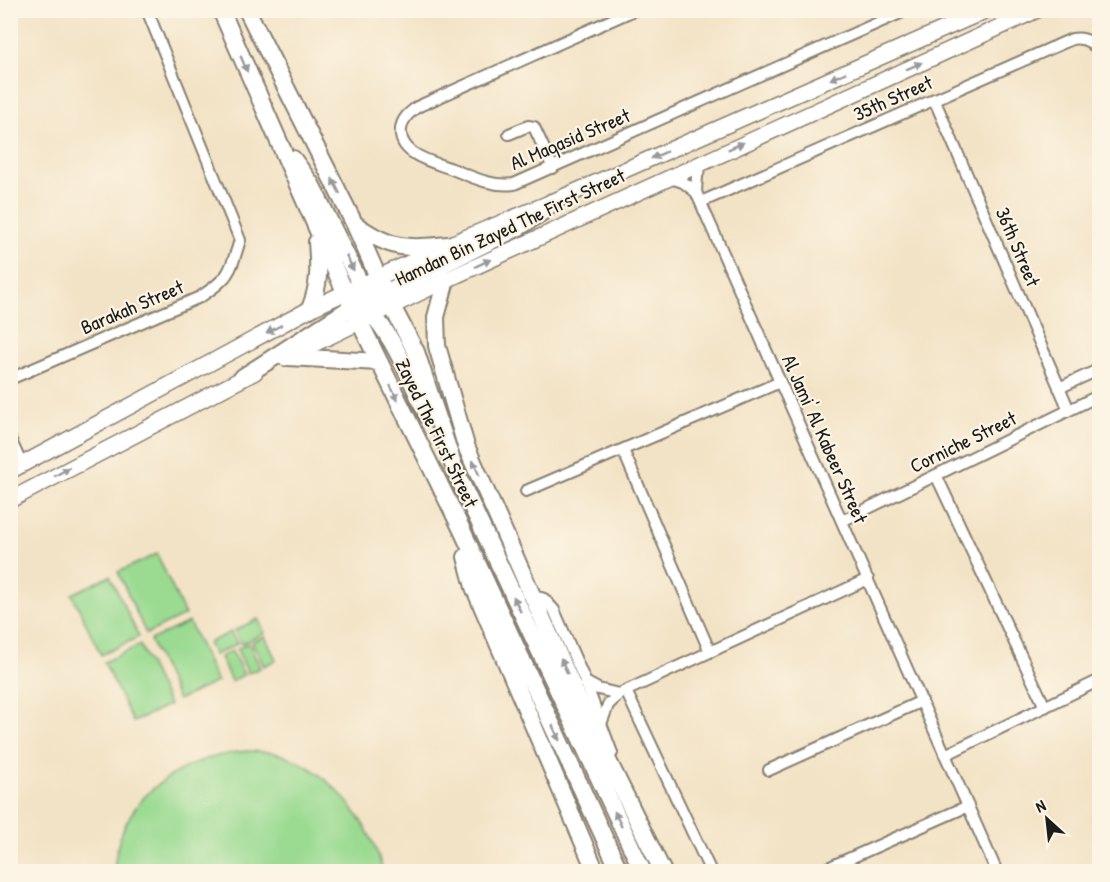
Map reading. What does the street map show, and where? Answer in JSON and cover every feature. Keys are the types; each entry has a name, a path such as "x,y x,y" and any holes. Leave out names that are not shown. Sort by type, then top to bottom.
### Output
{"main road":[{"name":"Zayed The First Street","path":"221,10 316,229 368,300 416,352 455,470 643,872"},
{"name":"Zayed The First Street","path":"247,10 355,225 379,362 461,528 620,872"},
{"name":"Hamdan Bin Zayed The First Street","path":"10,500 243,377 288,357 448,245 552,202 987,10"},
{"name":"Hamdan Bin Zayed The First Street","path":"16,468 310,309 368,300 446,280 702,161 1037,10"},
{"path":"278,141 311,184 455,470"},
{"path":"243,377 368,300 513,231 542,212 552,202"},
{"path":"355,225 387,244 421,247 448,245"},
{"path":"310,309 320,273 316,229"},
{"path":"446,280 436,317 437,346 466,446"},
{"path":"416,352 466,446 582,708 663,872"},
{"path":"288,357 379,362"},
{"path":"461,528 466,560 474,588 596,872"}],"street":[{"name":"Barakah Street","path":"10,379 200,297 221,283 232,266 240,240 147,10"},
{"name":"Al Maqasid Street","path":"634,10 417,107 404,118 401,126 404,144 417,155 489,183 514,184 907,10"},
{"name":"35th Street","path":"698,197 1072,39 1089,41 1099,52"},
{"name":"36th Street","path":"934,99 1069,410"},
{"path":"509,134 528,126 534,127 553,168"},
{"path":"698,197 697,176 702,161"},
{"path":"667,177 683,182 698,197"},
{"name":"Al Jami' Al Kabeer Street","path":"698,197 997,872"},
{"path":"1059,388 1100,369"},
{"path":"526,491 780,382"},
{"name":"Corniche Street","path":"842,521 1100,395"},
{"path":"10,439 16,468"},
{"path":"622,450 710,652"},
{"path":"936,475 1045,707"},
{"path":"601,724 608,705 623,693 868,579"},
{"path":"532,595 544,599 554,610 585,682 624,791"},
{"path":"945,755 1100,680"},
{"path":"585,682 598,689 623,693"},
{"path":"623,693 711,872"},
{"path":"769,770 922,701"},
{"path":"822,871 968,806"}],"green space":[{"path":"157,554 185,615 146,634 118,572"},
{"path":"110,576 139,637 101,655 72,594"},
{"path":"258,619 265,633 241,644 235,630"},
{"path":"189,622 217,682 178,700 150,640"},
{"path":"231,632 237,644 214,655 208,643"},
{"path":"265,636 276,660 264,666 252,642"},
{"path":"249,643 260,668 248,673 237,649"},
{"path":"140,645 169,705 133,722 104,662"},
{"path":"232,651 244,675 231,681 220,657"},
{"path":"248,751 275,753 294,760 329,783 357,815 377,852 383,871 114,871 123,830 132,813 158,785 174,774 210,758"}]}
